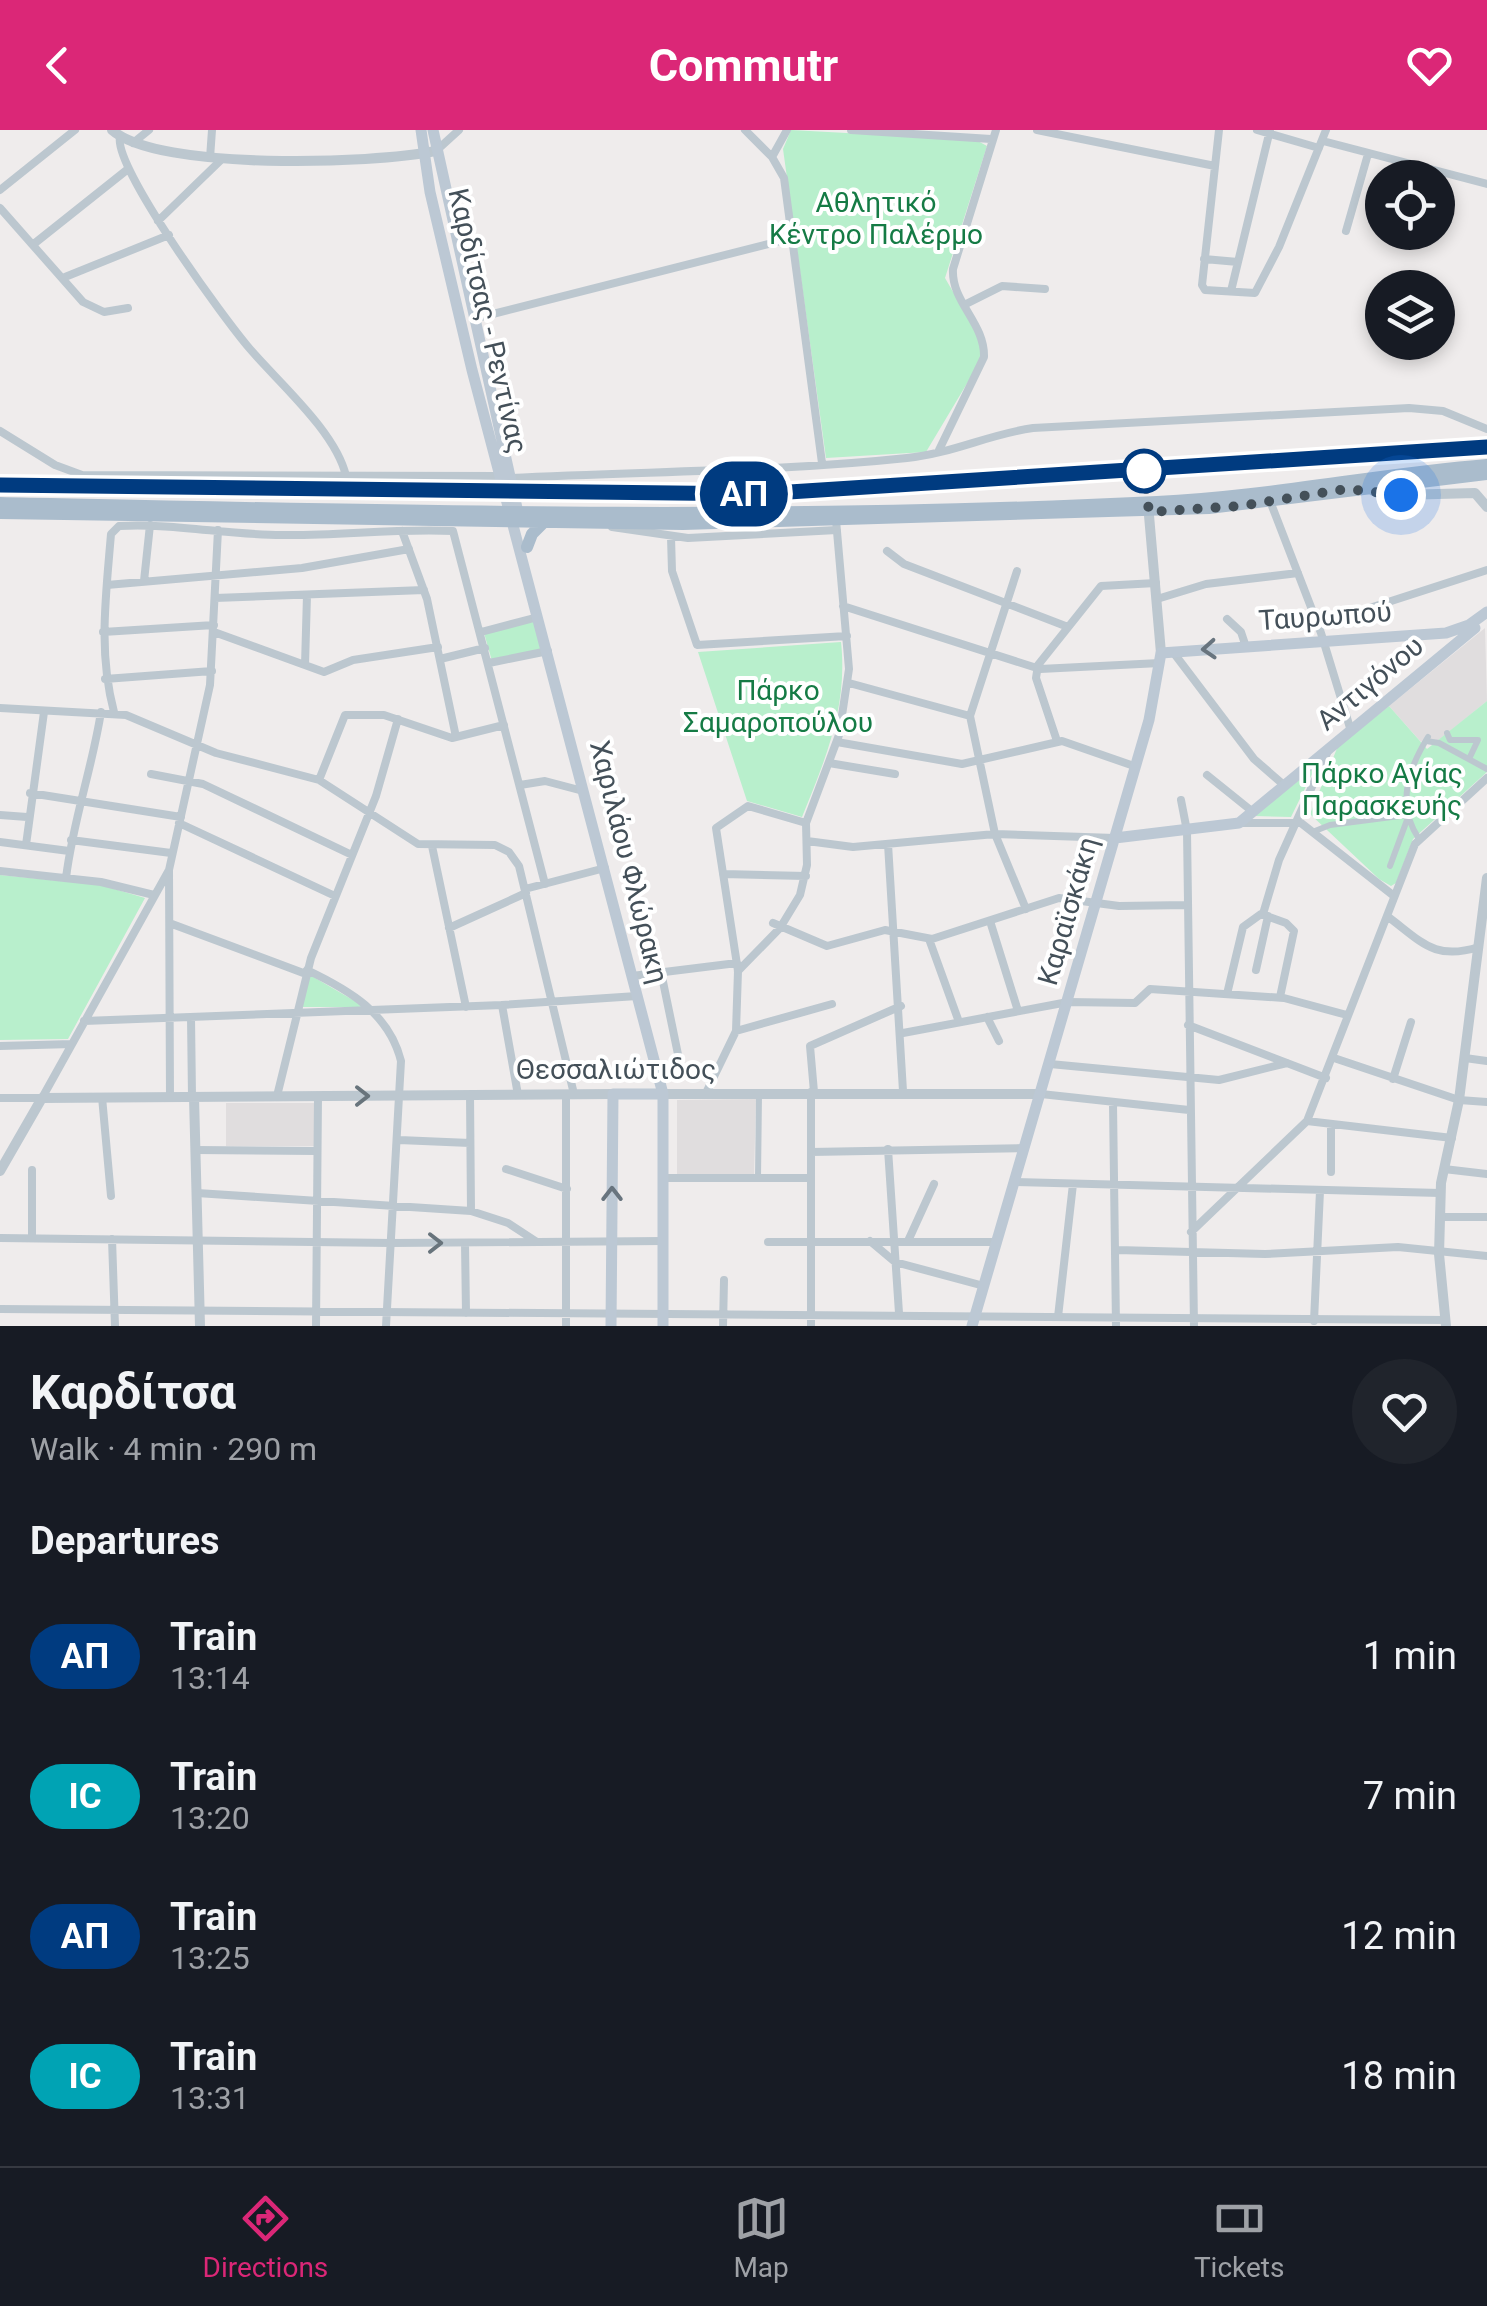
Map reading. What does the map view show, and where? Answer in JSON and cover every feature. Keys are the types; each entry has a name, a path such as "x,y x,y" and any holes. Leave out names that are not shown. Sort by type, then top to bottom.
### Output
{"main road":[{"name":"Καρδίτσας - Ρεντίνας","path":"421,130 473,319 478,368"},
{"name":"Καρδίτσας - Ρεντίνας","path":"433,130 429,152 515,516"},
{"path":"0,513 515,516 1149,507 1487,465"},
{"path":"0,503 515,516 542,524 836,525 1270,501 1487,474"},
{"path":"1346,489 1401,495"},
{"name":"Χαριλάου Φλώρακη","path":"515,516 527,547 548,646 663,1094 663,1319"},
{"name":"Χαριλάου Φλώρακη","path":"515,516 548,646"},
{"path":"527,547 542,524"},
{"name":"Ταυρωπού","path":"1164,656 1446,632 1484,621"},
{"name":"Αντιγόνου","path":"1240,823 1484,621"},
{"name":"Καραϊσκάκη","path":"974,1320 1164,656"},
{"path":"1115,838 1240,823"},
{"path":"611,1319 612,1094"},
{"name":"Θεσσαλιώτιδος","path":"612,1094 663,1094"}],"street":[{"path":"0,190 75,130"},
{"path":"132,144 149,130"},
{"path":"158,220 215,159 212,130"},
{"path":"116,133 132,144 215,159 429,152 459,130"},
{"path":"745,130 772,157 784,178 822,463"},
{"path":"772,157 787,130"},
{"path":"852,130 994,134 953,269 954,289 984,341 984,357 939,450"},
{"path":"1037,130 1214,166"},
{"path":"1218,130 1204,259 1205,290 1232,291 1259,290 1326,130"},
{"path":"1257,130 1487,184"},
{"path":"1232,291 1269,132"},
{"path":"116,133 128,169 168,235 241,338 334,446 346,476"},
{"path":"1346,231 1368,154"},
{"path":"35,243 128,169"},
{"path":"0,208 92,307 104,312 128,308"},
{"path":"65,278 168,235"},
{"path":"473,319 792,238"},
{"path":"1204,259 1238,262"},
{"path":"964,305 1002,286 1045,289"},
{"path":"0,432 55,465 82,475 504,477 714,474 909,458 1033,428 1309,412 1428,408 1487,429"},
{"path":"1401,495 1475,493 1487,507"},
{"path":"1270,501 1318,626 1351,731"},
{"name":"Καραϊσκάκη","path":"1149,507 1164,656"},
{"path":"144,581 150,524"},
{"path":"114,712 105,679 103,632 111,534 119,526 150,524 286,536 453,531 545,884"},
{"path":"599,524 671,537 836,525 844,606 849,683 837,742 806,823 806,876 777,926 738,967 632,976"},
{"path":"170,1097 169,870 192,780 212,671 218,530"},
{"path":"402,531 424,590 456,737"},
{"path":"671,537 672,571 697,645 846,636"},
{"path":"107,585 350,562 409,549"},
{"path":"887,551 904,564 1068,627"},
{"path":"1318,626 1487,570"},
{"path":"1017,571 970,716 994,834 1026,909"},
{"path":"1157,599 1206,584 1298,573"},
{"path":"1036,668 1103,585 1156,583"},
{"path":"215,598 424,590"},
{"path":"305,665 307,594"},
{"path":"844,606 1036,668 1164,656 1284,786"},
{"path":"481,632 538,618"},
{"path":"1227,619 1241,632 1246,647"},
{"path":"103,632 214,628 327,672 353,660 438,647"},
{"path":"488,664 548,646"},
{"path":"440,660 485,648"},
{"path":"1036,668 1056,741"},
{"path":"105,679 212,671"},
{"path":"849,683 970,716"},
{"path":"0,708 114,712 199,746 319,780 404,837 432,846 502,847 518,863 570,1094 566,1326"},
{"path":"26,846 30,793 44,712"},
{"path":"66,878 78,799 92,770 102,712"},
{"path":"319,780 341,718 378,714 456,737 504,725"},
{"path":"277,1096 306,972 370,812 398,719"},
{"path":"1447,733 1450,740 1478,740 1469,760"},
{"path":"1390,866 1407,817 1407,785 1427,739 1487,769"},
{"path":"837,742 945,762 979,761 1056,741 1134,766"},
{"path":"1256,970 1266,915 1296,821 1328,750"},
{"path":"829,763 895,774"},
{"path":"151,774 192,780 352,855"},
{"path":"1208,775 1253,812"},
{"path":"1191,1232 1307,1122 1419,839 1487,778"},
{"path":"520,785 545,780 585,791"},
{"path":"30,793 180,820 335,896"},
{"path":"1181,800 1187,830 1194,1323"},
{"path":"706,1093 736,1031 738,967 716,828 743,806 806,823"},
{"path":"0,814 27,817"},
{"path":"1315,831 1330,825 1407,817"},
{"path":"1407,817 1419,839"},
{"path":"1240,823 1296,821 1315,831 1394,896"},
{"path":"807,841 853,847 994,834 1115,838"},
{"path":"71,840 171,853"},
{"path":"0,842 70,851"},
{"path":"888,844 903,1033 903,1092"},
{"path":"432,846 466,1007"},
{"path":"449,928 545,884 604,868"},
{"path":"0,1171 169,870"},
{"path":"0,871 66,878 154,895"},
{"path":"723,874 806,876"},
{"path":"0,1308 566,1313 611,1319 724,1313 911,1313 974,1320 1034,1321 1058,1317 1116,1322 1446,1323 1439,1250 1440,1193 1460,1100 1487,878"},
{"path":"777,926 827,946 896,931 929,940 1059,898 1096,904 1188,905"},
{"path":"1227,994 1244,925 1266,915"},
{"path":"1266,915 1294,931 1280,998"},
{"path":"1388,916 1433,950 1452,956 1482,942"},
{"path":"990,922 1018,1011"},
{"path":"172,924 348,991 370,1010 396,1043 402,1096 386,1326"},
{"path":"929,940 959,1022"},
{"path":"657,1072 680,1064 661,972"},
{"path":"903,1033 1068,1002 1135,1003 1150,989 1280,998 1310,1002 1347,1015"},
{"path":"84,1021 502,1006 638,996"},
{"path":"736,1031 832,1004"},
{"path":"502,1006 518,1095"},
{"path":"811,1326 810,1046 901,1006"},
{"path":"191,1017 200,1326"},
{"path":"987,1017 999,1041"},
{"path":"1392,1078 1412,1022"},
{"path":"1188,1025 1326,1078"},
{"path":"0,1046 72,1044"},
{"path":"1334,1058 1460,1100 1487,1102"},
{"path":"1465,1058 1487,1061"},
{"path":"1050,1064 1232,1080 1287,1063"},
{"path":"758,1093 758,1178"},
{"name":"Θεσσαλιώτιδος","path":"42,1098 612,1094"},
{"name":"Θεσσαλιώτιδος","path":"663,1094 1041,1094 1189,1110"},
{"path":"470,1095 470,1210"},
{"path":"316,1326 314,1201 318,1096"},
{"path":"102,1097 111,1196"},
{"path":"0,1098 42,1098"},
{"path":"1113,1104 1116,1322"},
{"path":"1307,1122 1452,1138"},
{"path":"1331,1126 1331,1172"},
{"path":"399,1140 470,1143"},
{"path":"811,1152 1025,1148"},
{"path":"196,1150 317,1150"},
{"path":"888,1150 898,1313"},
{"path":"506,1169 568,1189"},
{"path":"1444,1169 1487,1174"},
{"path":"32,1170 32,1238"},
{"path":"663,1178 811,1178"},
{"path":"1014,1182 1440,1193"},
{"path":"908,1241 934,1184"},
{"path":"1058,1317 1072,1184"},
{"path":"1314,1321 1320,1191"},
{"path":"196,1193 470,1210 508,1223 537,1242"},
{"path":"1440,1217 1487,1217"},
{"path":"0,1238 391,1244 663,1241"},
{"path":"112,1239 115,1326"},
{"path":"868,1241 895,1262 984,1286"},
{"path":"768,1242 996,1242"},
{"path":"465,1243 466,1314"},
{"path":"1117,1250 1316,1252 1398,1246 1487,1256"},
{"path":"722,1326 724,1280"},
{"path":"864,1313 864,1326"},
{"path":"911,1313 911,1326"}],"shaded area":[{"path":"1485,628 1487,701 1434,744 1428,736 1421,742 1389,706"},
{"path":"756,1099 754,1175 677,1175 677,1100"},
{"path":"226,1103 314,1103 314,1146 226,1146"}],"green space":[{"name":"Αθλητικό Κέντρο Παλέρμο","path":"791,130 976,140 987,146 945,278 980,338 981,360 926,452 826,458 783,149"},
{"path":"536,621 543,650 492,661 484,633"},
{"name":"Πάρκο Σαμαροπούλου","path":"841,642 838,710 827,753 802,817 747,801 698,652"},
{"name":"Πάρκο Αγίας Παρασκευής","path":"1487,701 1487,772 1413,839 1396,883 1391,886 1379,879 1310,814 1338,746 1389,706 1427,749"},
{"path":"1316,766 1291,817 1254,816"},
{"path":"0,875 101,885 145,898 68,1039 0,1040"},
{"path":"310,975 365,1007 302,1007"}],"railway":[{"path":"0,485 735,494 913,487 1487,447"}],"train":[{"name":"ΑΠ","path":"0,485 757,494 1487,447"}],"route":[{"path":"1144,471 1149,512 1240,506 1346,489 1401,495"}]}
